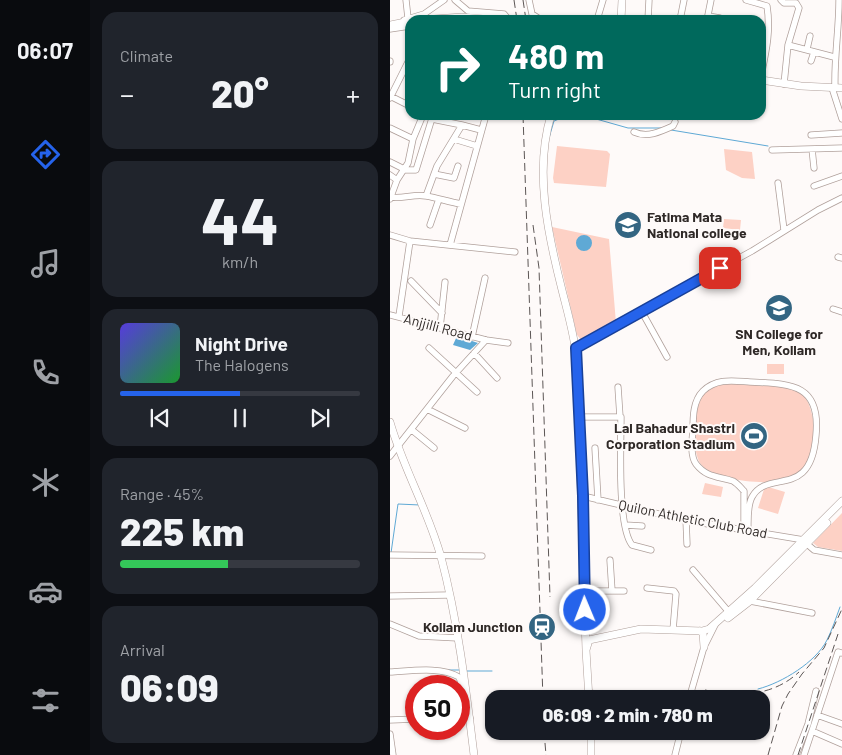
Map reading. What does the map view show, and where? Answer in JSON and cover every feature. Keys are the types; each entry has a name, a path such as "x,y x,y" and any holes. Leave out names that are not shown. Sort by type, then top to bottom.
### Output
{"main road":[{"path":"622,0 623,15"},
{"path":"390,26 405,23"},
{"path":"766,81 838,89"},
{"path":"766,81 804,90 838,89"},
{"path":"550,120 544,156 545,201 554,258 576,348 583,496 585,633 589,690"},
{"path":"390,422 397,448 425,510 440,556 458,638 463,675"},
{"path":"586,650 589,640 597,636 641,629 700,631 715,625 750,601 842,501"},
{"path":"715,625 842,507"},
{"path":"700,631 703,634 704,647"},
{"path":"585,633 597,636"},
{"path":"470,718 474,755"},
{"path":"591,740 591,755"}],"street":[{"path":"406,0 407,15"},
{"path":"422,15 434,3 444,0"},
{"path":"455,0 468,11 505,15"},
{"path":"528,0 534,15"},
{"path":"598,15 603,0"},
{"path":"648,15 649,0"},
{"path":"681,15 684,0"},
{"path":"708,15 710,0"},
{"path":"746,0 767,6 769,34 766,51"},
{"path":"781,0 784,3 796,3 799,8 788,45 784,84"},
{"path":"832,0 839,1 841,20 839,42 834,57 842,119"},
{"path":"807,50 810,36"},
{"path":"788,45 834,57"},
{"path":"812,61 814,52"},
{"path":"405,72 390,97 405,104"},
{"path":"421,120 413,139 406,170 397,180 390,198 402,199 410,196 426,196 461,204"},
{"path":"390,162 406,170 416,170 432,120"},
{"path":"446,120 481,130"},
{"path":"450,246 484,120"},
{"path":"634,132 641,135 653,135 659,130 673,126 675,122"},
{"path":"426,196 434,174 462,125"},
{"path":"390,128 413,139"},
{"path":"811,135 842,133"},
{"path":"454,139 477,146"},
{"path":"772,150 842,148"},
{"path":"812,149 814,168"},
{"path":"434,174 454,178 458,166"},
{"path":"390,176 397,180"},
{"path":"814,186 842,176"},
{"path":"778,183 784,230"},
{"path":"576,348 842,198"},
{"path":"430,225 439,199"},
{"path":"390,235 410,241 515,252"},
{"path":"399,316 410,241"},
{"path":"472,337 485,278"},
{"path":"411,281 442,313"},
{"path":"440,328 445,282"},
{"path":"833,310 842,312"},
{"path":"642,312 668,357"},
{"name":"Anjjilli Road","path":"390,315 472,337 508,343"},
{"path":"390,456 455,374 486,340"},
{"path":"429,348 455,374 477,392"},
{"path":"474,353 497,378"},
{"path":"727,381 791,385 802,390 814,405 816,435 812,460 797,477 765,485 757,491 750,501 746,530 744,491 734,481 715,478 705,473 695,462 692,451 693,414 696,401 702,392 713,383 727,381"},
{"path":"618,387 622,505 625,525 632,545 651,550"},
{"path":"428,409 465,428"},
{"path":"579,417 620,417"},
{"path":"412,430 434,448"},
{"path":"595,448 598,500"},
{"name":"Quilon Athletic Club Road","path":"583,496 686,520 806,542 814,550 842,555"},
{"path":"686,520 687,544"},
{"path":"625,525 642,526"},
{"path":"391,555 482,556"},
{"path":"610,560 612,591"},
{"path":"693,570 728,612"},
{"path":"648,588 674,591 676,594 673,630"},
{"path":"584,591 624,591"},
{"path":"390,596 449,595"},
{"path":"750,601 812,613"},
{"path":"390,624 419,636 458,638"},
{"path":"692,690 704,647 715,625"},
{"path":"804,755 838,652 842,653"},
{"path":"390,672 432,671 455,675"},
{"path":"796,755 808,724 816,691"},
{"path":"817,715 842,724"},
{"path":"390,720 405,719"},
{"path":"812,731 842,744"},
{"path":"390,734 393,755"},
{"path":"675,755 679,740"}],"shaded area":[{"path":"557,146 607,151 610,154 606,187 554,183"},
{"path":"724,149 752,152 755,179 742,178 726,170"},
{"path":"724,219 741,220 740,230 723,228"},
{"path":"552,227 609,239 616,323 582,341 577,335"},
{"path":"767,364 784,364 784,374 767,374"},
{"name":"Lal Bahadur Shastri Corporation Stadium","path":"727,381 786,385 792,386 801,392 808,403 814,430 810,457 804,468 796,474 779,481 760,482 725,477 706,469 700,463 695,448 698,407 704,393"},
{"path":"705,483 723,487 721,497 702,494"},
{"path":"765,486 785,492 778,514 758,508"},
{"path":"842,513 842,551 818,547 813,543"}],"water":[{"path":"581,235 587,235 592,240 590,249 581,251 576,246 576,240"},
{"path":"457,336 478,343 470,350 453,345"}],"waterway":[{"path":"549,138 554,121 556,120"},
{"path":"600,120 628,128 662,128"},
{"path":"671,130 768,146"},
{"path":"391,553 398,504 420,505"},
{"path":"758,689 787,677 807,664 827,640 840,607"},
{"path":"448,670 459,670"},
{"path":"466,671 492,671"}],"railway":[{"path":"514,0 516,15"},
{"path":"523,0 525,15"},
{"path":"523,120 543,690"},
{"path":"533,225 539,268 550,597"},
{"path":"768,755 782,706 788,694 824,648 842,609"},
{"path":"798,755 838,634"},
{"path":"768,690 789,680 799,672"},
{"path":"545,740 546,755"}],"place":[{"name":"Fatima Mata National college","path":"628,225"},
{"name":"SN College for Men, Kollam","path":"779,308"},
{"name":"Lal Bahadur Shastri Corporation Stadium","path":"754,436"},
{"name":"Kollam Junction","path":"542,627"}],"route":[{"path":"585,610 583,496 576,348 720,268"}]}
